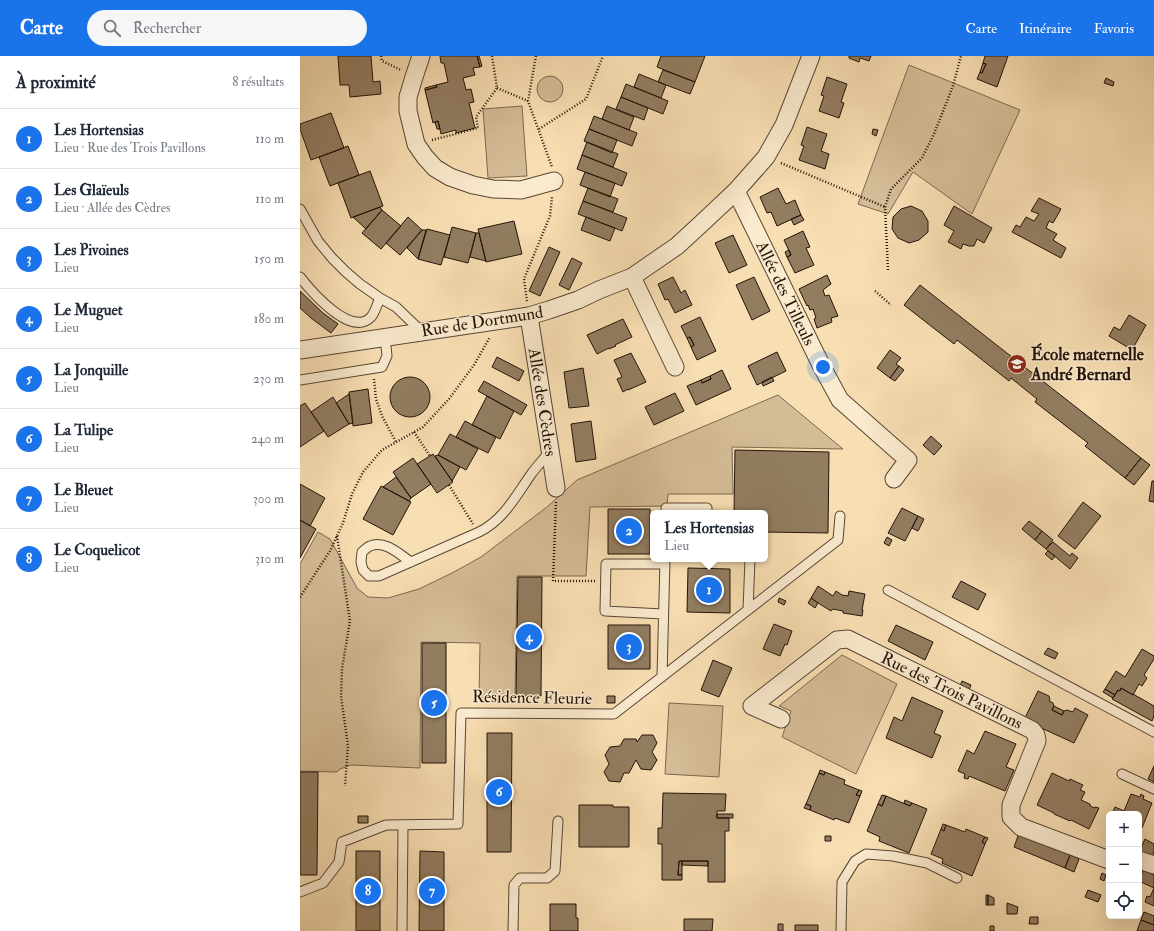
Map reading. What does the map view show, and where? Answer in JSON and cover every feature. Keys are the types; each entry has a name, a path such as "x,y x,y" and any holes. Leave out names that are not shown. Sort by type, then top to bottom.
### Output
{"street":[{"path":"422,56 408,97 408,111 416,144 435,168 450,177 473,185 493,189 521,190 554,181"},
{"name":"Rue de Dortmund","path":"300,350 529,316 578,300 632,277 677,246 736,191 766,157 784,125 811,56"},
{"name":"Allée des Tilleuls","path":"736,191 822,367 840,400 908,460 894,479"},
{"path":"632,277 675,367"},
{"name":"Allée des Cèdres","path":"529,316 556,488"},
{"name":"Rue des Trois Pavillons","path":"781,719 752,706 837,640 848,639 1032,730 1036,735 1037,741 1010,805 1011,817 1021,827 1106,859"},
{"path":"1142,861 1154,864"}],"lane":[{"path":"300,209 318,241 332,258 360,284 396,307 421,331"},
{"path":"300,277 308,287 332,310 343,318 355,323 364,322 372,317 380,298"},
{"path":"300,380 382,367 387,356 385,337"},
{"path":"411,562 392,548 385,545 378,544 369,546 362,552 362,570 369,576 379,576 411,562 479,532 484,530 499,518 551,450"},
{"path":"666,510 666,508 707,508 707,510"},
{"name":"Résidence Fleurie","path":"300,892 323,883 339,862 342,842 386,826 458,824 460,713 614,714 838,540 840,516"},
{"path":"650,562 606,564 605,610 663,614"},
{"path":"662,677 665,562"},
{"path":"748,610 750,562"},
{"path":"888,590 1154,732"},
{"path":"1122,774 1154,789"},
{"path":"512,931 514,886 520,878 547,878 555,871 558,821"},
{"path":"402,931 403,825"},
{"path":"842,931 842,882 855,861 866,854 893,856 928,862 957,878"}],"path":[{"path":"381,56 382,60 414,77"},
{"path":"416,144 478,128 476,117 497,88 492,56"},
{"path":"539,129 586,99 603,56"},
{"path":"888,270 885,207 891,189 922,158 934,134 953,86 961,56"},
{"path":"497,88 528,101"},
{"path":"766,157 885,207"},
{"path":"875,290 891,305"},
{"path":"300,597 330,551 352,494 363,472 382,450 423,427 449,399 474,365 500,321"},
{"path":"373,369 376,399 382,416 396,442"},
{"path":"414,432 430,456"},
{"path":"449,485 479,532"},
{"path":"556,488 553,581 605,581"},
{"path":"337,535 350,621 342,669 341,696 348,746 344,786"}],"shaded area":[{"path":"909,65 1020,110 972,214 913,172 888,214 858,204"},
{"path":"550,76 559,80 563,89 559,98 550,102 541,98 537,89 541,80"},
{"path":"522,106 527,176 488,178 483,109"},
{"path":"778,395 843,449 732,447 733,494 668,494 667,506 590,507 586,576 517,576 515,698 479,698 480,643 421,642 420,768 351,765 340,769 337,772 300,771 300,564 318,532 330,539 357,588 368,597 388,598 419,589 481,557 547,507 577,480"},
{"path":"842,655 897,684 856,774 782,737 791,711 779,706"},
{"path":"669,703 723,706 719,777 665,774"}],"building":[{"path":"338,56 371,56 373,82 380,81 381,94 350,97 349,85 340,85"},
{"path":"440,56 477,56 480,67 473,68 475,75 463,78 466,90 471,89 474,102 469,103 475,128 456,133 456,130 441,134 438,121 433,123 425,90 448,82 444,63 441,63"},
{"path":"477,56 479,56 482,66 480,67"},
{"path":"661,56 705,56 695,82 657,67"},
{"path":"849,56 871,56 869,61 860,58 859,62 849,58"},
{"path":"985,56 1008,56 997,87 977,79 980,72 982,73 986,64 983,63"},
{"path":"983,63 986,64 982,73 980,72"},
{"path":"663,70 695,82 690,94 658,82"},
{"path":"639,74 666,85 661,98 634,87"},
{"path":"827,77 847,84 841,102 844,103 839,118 819,111 824,96 821,95"},
{"path":"1106,78 1114,82 1113,86 1104,83"},
{"path":"626,84 668,101 663,114 621,97"},
{"path":"436,85 437,87 425,90 425,88"},
{"path":"621,97 648,108 644,120 616,109"},
{"path":"607,106 634,117 629,130 602,119"},
{"path":"331,113 344,148 311,160 300,129 300,124"},
{"path":"594,116 637,133 632,146 589,129"},
{"path":"438,121 440,129 437,129 435,122"},
{"path":"807,127 827,134 821,151 829,154 825,169 799,160 804,146 801,145"},
{"path":"589,129 617,140 612,153 584,141"},
{"path":"873,129 878,130 876,136 872,134"},
{"path":"587,142 618,154 613,167 582,155"},
{"path":"348,146 359,175 330,186 319,157"},
{"path":"582,155 627,173 622,186 577,169"},
{"path":"370,171 383,206 351,218 338,183"},
{"path":"585,172 615,183 610,197 580,185"},
{"path":"588,188 618,199 613,212 583,201"},
{"path":"778,188 786,204 795,200 801,215 777,226 771,212 767,213 760,197"},
{"path":"1039,198 1061,209 1053,223 1049,221 1046,228 1057,234 1053,240 1066,248 1061,258 1012,232 1016,225 1020,227 1026,217 1034,221 1039,214 1031,211"},
{"path":"583,201 627,218 622,231 578,214"},
{"path":"911,206 922,211 928,221 928,232 919,240 909,243 898,238 892,229 893,217 901,209"},
{"path":"954,206 992,228 984,243 977,239 974,246 963,244 961,249 948,242 954,231 944,225"},
{"path":"380,207 382,210 366,229 353,217"},
{"path":"382,210 401,226 381,249 362,233"},
{"path":"801,215 804,220 794,225 791,219"},
{"path":"408,217 422,230 400,255 386,243"},
{"path":"586,217 615,228 610,241 581,230"},
{"path":"514,221 522,254 486,262 478,229"},
{"path":"452,227 476,233 468,263 444,257"},
{"path":"427,229 450,235 441,265 418,259"},
{"path":"422,230 426,230 418,259 407,248"},
{"path":"803,231 810,247 806,248 814,265 795,273 787,257 791,255 784,240"},
{"path":"476,233 479,233 486,261 470,257"},
{"path":"733,235 747,265 729,273 715,243"},
{"path":"549,247 560,252 540,296 529,291"},
{"path":"789,250 791,255 787,257 785,252"},
{"path":"572,258 582,263 569,290 559,285"},
{"path":"827,275 831,284 823,290 825,296 829,295 838,316 831,318 832,322 817,328 813,309 810,310 808,305 807,306 799,289"},
{"path":"673,277 681,293 685,290 692,305 675,313 668,299 665,300 658,284"},
{"path":"754,277 770,311 752,320 736,285"},
{"path":"920,285 1141,458 1125,478 1085,446 1088,443 1035,402 1037,399 1011,378 1009,381 957,340 954,344 904,305"},
{"path":"300,291 323,313 338,324 331,333 300,308"},
{"path":"1129,315 1146,325 1132,350 1109,336 1114,327 1120,330"},
{"path":"700,317 716,351 697,360 691,347 694,345 690,337 687,338 681,326"},
{"path":"623,319 632,337 597,354 587,335"},
{"path":"690,337 694,345 691,347 687,338"},
{"path":"890,350 901,358 896,364 899,366 890,378 877,368"},
{"path":"777,352 786,371 757,385 748,366"},
{"path":"631,353 646,382 623,392 617,379 622,377 614,360"},
{"path":"497,357 524,371 519,381 492,367"},
{"path":"899,366 904,370 895,381 890,378"},
{"path":"583,368 589,406 569,408 564,372"},
{"path":"722,370 731,389 696,405 687,386 701,380 702,383 711,379 710,376"},
{"path":"710,376 711,379 702,383 701,380"},
{"path":"414,377 421,380 427,386 430,397 429,405 421,414 414,417 406,417 399,414 391,405 390,393 393,386 402,378"},
{"path":"772,377 774,381 763,386 762,382"},
{"path":"484,381 527,405 521,415 478,391"},
{"path":"368,389 372,423 353,426 349,392"},
{"path":"675,393 684,411 654,425 645,407"},
{"path":"349,394 353,423 349,424 336,403"},
{"path":"487,396 514,411 500,439 472,425"},
{"path":"333,397 349,424 328,437 311,412"},
{"path":"305,403 324,431 300,447 300,406"},
{"path":"465,421 496,437 488,453 456,437"},
{"path":"591,421 596,459 576,462 571,424"},
{"path":"450,434 478,449 466,470 438,455"},
{"path":"931,436 942,446 934,455 923,445"},
{"path":"735,450 829,452 828,533 768,532 768,510 734,510"},
{"path":"433,454 453,482 437,493 417,464"},
{"path":"438,455 460,467 452,481 435,456"},
{"path":"413,458 431,484 411,498 393,472"},
{"path":"1141,458 1150,465 1134,485 1125,478"},
{"path":"396,477 411,498 409,501 383,487"},
{"path":"1152,481 1154,481 1154,502 1149,501"},
{"path":"300,484 325,498 310,526 300,520"},
{"path":"381,486 411,502 393,535 363,519"},
{"path":"1083,502 1101,516 1075,549 1058,536"},
{"path":"902,508 918,516 905,541 888,533"},
{"path":"608,509 650,509 650,554 608,554"},
{"path":"918,516 924,519 918,531 912,528"},
{"path":"300,520 316,529 300,558"},
{"path":"1029,521 1042,531 1035,540 1022,529"},
{"path":"1042,531 1053,540 1046,549 1035,540"},
{"path":"887,537 892,540 889,546 884,543"},
{"path":"1053,542 1070,556 1072,553 1078,558 1070,569 1046,549"},
{"path":"1048,551 1055,556 1052,560 1045,554"},
{"path":"688,568 730,569 730,613 687,612"},
{"path":"518,577 542,577 541,696 516,696"},
{"path":"961,581 986,594 978,610 952,597"},
{"path":"818,586 833,596 836,591 842,595 848,596 849,591 865,594 862,616 843,613 843,611 833,609 831,611 818,603 811,598"},
{"path":"779,598 786,601 784,605 778,602"},
{"path":"811,598 818,603 815,608 808,603"},
{"path":"774,624 792,631 787,645 785,644 780,656 763,649"},
{"path":"608,625 650,625 650,669 608,669"},
{"path":"896,625 933,642 925,660 888,641"},
{"path":"422,643 446,643 446,763 422,763"},
{"path":"1048,648 1058,653 1055,659 1044,654"},
{"path":"1142,649 1154,656 1154,659 1144,675 1147,678 1142,686 1139,684 1133,695 1121,688 1115,695 1105,689 1116,671 1125,677"},
{"path":"713,660 732,668 719,697 701,690"},
{"path":"962,681 971,685 968,692 959,688"},
{"path":"1121,688 1154,706 1154,716 1152,721 1112,699"},
{"path":"1105,689 1115,695 1113,698 1103,692"},
{"path":"1038,691 1049,696 1049,701 1053,703 1054,706 1052,710 1062,715 1064,711 1067,710 1073,712 1075,708 1088,715 1074,743 1024,720"},
{"path":"607,696 615,696 615,703 607,703"},
{"path":"912,697 943,711 934,733 941,736 932,758 886,738 894,717 902,721"},
{"path":"1054,706 1064,711 1062,715 1052,710"},
{"path":"985,731 1016,744 1006,767 1014,770 1005,791 969,776 968,779 964,778 965,774 958,771 967,750 974,754"},
{"path":"487,733 512,733 511,852 487,852"},
{"path":"642,735 653,735 657,743 652,752 657,760 651,770 641,769 636,760 629,773 624,773 620,782 609,781 604,772 609,764 605,755 610,747 620,746 624,739 636,739 637,742"},
{"path":"1154,766 1154,782 1148,779"},
{"path":"820,770 825,772 824,775 819,773"},
{"path":"300,772 318,772 317,875 300,875"},
{"path":"825,772 845,780 844,784 859,790 856,795 860,796 849,823 835,818 834,820 810,810 811,806 806,804 819,773 824,775"},
{"path":"1052,773 1069,781 1070,779 1083,785 1080,790 1085,792 1081,800 1090,804 1090,806 1099,808 1089,829 1037,805"},
{"path":"859,790 862,791 860,796 856,795"},
{"path":"663,793 726,794 725,811 717,811 717,818 729,818 729,831 725,831 725,882 708,882 708,861 679,861 678,875 682,875 682,880 662,880 662,844 658,844 658,828 662,828"},
{"path":"1131,794 1140,797 1141,794 1144,796 1143,799 1152,803 1142,828 1142,811 1124,811"},
{"path":"882,795 886,796 882,806 878,804"},
{"path":"886,796 910,806 912,803 927,809 909,853 879,841 880,837 867,831 878,804 882,806"},
{"path":"905,800 912,803 910,806 904,803"},
{"path":"806,804 811,806 810,810 804,808"},
{"path":"579,805 613,805 613,807 629,807 629,847 579,847"},
{"path":"1115,807 1124,811 1113,811"},
{"path":"717,814 733,814 733,818 717,818"},
{"path":"358,816 368,816 368,823 358,823"},
{"path":"943,824 946,825 944,831 941,829"},
{"path":"946,825 965,832 966,829 985,837 982,842 985,844 972,876 942,863 943,859 931,854 941,829 944,831"},
{"path":"1018,833 1070,855 1065,868 1014,847"},
{"path":"825,836 831,836 831,841 825,841"},
{"path":"985,837 988,838 985,844 982,842"},
{"path":"1145,839 1154,844 1154,852 1152,857 1142,853 1142,846"},
{"path":"356,851 380,851 380,931 356,931"},
{"path":"420,851 444,852 444,931 419,931"},
{"path":"1070,855 1079,859 1074,872 1065,868"},
{"path":"679,861 682,861 682,875 678,875"},
{"path":"682,861 708,861 708,866 682,865"},
{"path":"1143,870 1154,875 1154,888 1142,882"},
{"path":"1102,873 1106,875 1104,881 1100,879"},
{"path":"1154,888 1154,906 1145,902 1147,896 1150,897"},
{"path":"1088,890 1101,895 1098,902 1085,897"},
{"path":"986,895 988,895 988,905 986,905"},
{"path":"988,895 994,898 994,905 988,905"},
{"path":"1007,903 1018,907 1017,914 1007,914"},
{"path":"550,904 576,904 578,931 550,931"},
{"path":"1144,912 1154,916 1154,925 1141,920"},
{"path":"1030,917 1038,917 1038,924 1029,924"},
{"path":"684,919 713,919 712,931 684,931"},
{"path":"1141,920 1154,925 1154,931 1137,931"},
{"path":"778,924 783,924 783,931 778,931"},
{"path":"795,925 818,925 818,931 795,931"},
{"path":"990,926 994,926 994,931 990,931"}],"place":[{"name":"École maternelle André Bernard","path":"1017,364"},
{"name":"Les Glaïeuls","path":"629,531"},
{"name":"Les Hortensias","path":"709,590"},
{"name":"Le Muguet","path":"529,637"},
{"name":"Les Pivoines","path":"629,647"},
{"name":"La Jonquille","path":"434,703"},
{"name":"La Tulipe","path":"499,792"},
{"name":"Le Coquelicot","path":"368,891"},
{"name":"Le Bleuet","path":"432,891"}]}
